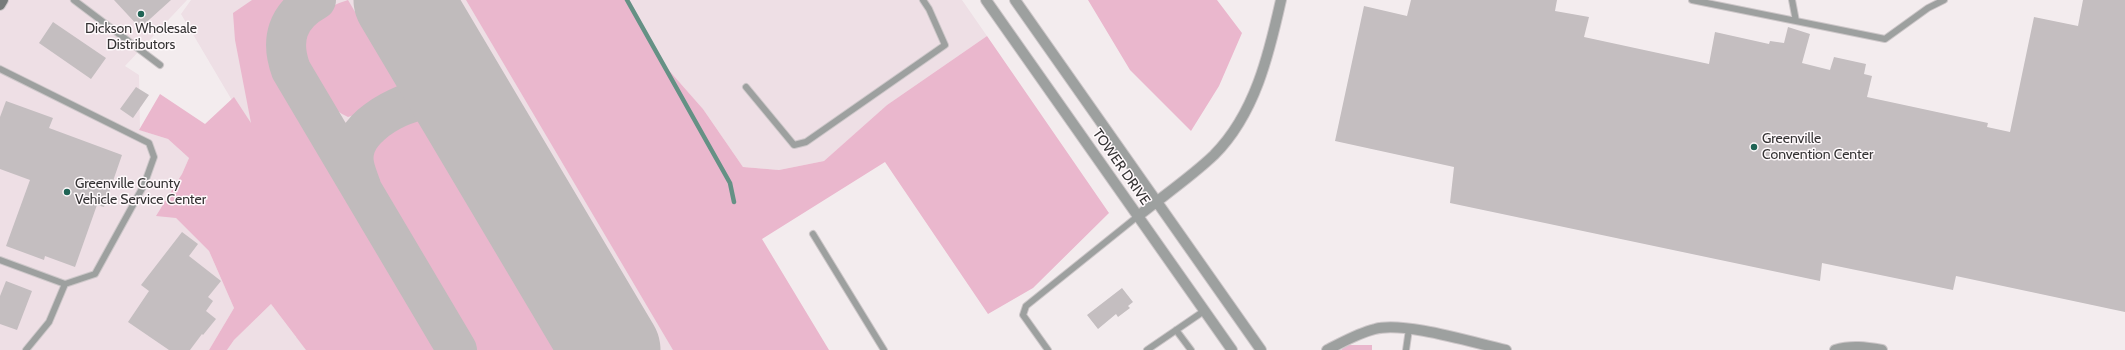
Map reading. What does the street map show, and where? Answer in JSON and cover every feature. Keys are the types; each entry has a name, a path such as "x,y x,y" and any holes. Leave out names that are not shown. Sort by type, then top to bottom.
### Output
{"street":[{"path":"0,4 3,0"},
{"name":"TOWER DRIVE","path":"986,0 1232,350"},
{"name":"TOWER DRIVE","path":"1015,0 1261,350"},
{"path":"1138,216 1214,154 1233,130 1254,93 1265,66 1281,0"},
{"path":"1328,350 1353,336 1376,328 1396,327 1503,350"},
{"path":"1835,350 1846,347 1858,347 1882,350"}],"lane":[{"path":"74,0 160,65"},
{"path":"746,87 794,145 806,142 945,45 924,0"},
{"path":"1692,0 1885,39 1928,8 1944,0"},
{"path":"1792,0 1796,21"},
{"path":"0,69 149,143 154,157 144,185 95,274 65,284 0,260"},
{"path":"1048,350 1023,315 1026,306 1138,216"},
{"path":"814,234 884,350"},
{"path":"26,350 49,322 65,284"},
{"path":"1147,350 1204,311"},
{"path":"1406,350 1409,329"},
{"path":"1176,330 1191,350"}],"shaded area":[{"path":"0,0 187,0 125,66 139,75 140,130 168,139 189,158 182,174 176,218 209,251 234,308 209,350 0,350"},
{"path":"191,0 612,0 820,350 227,350 234,340 271,304 296,337 315,241 181,14"},
{"path":"252,0 292,0 285,6 276,20 272,35 273,61 443,350 306,350 271,304 234,340 227,350 209,350 234,308 209,251 176,218 156,216 182,174 189,158 168,139 139,130 160,94 205,124 234,97 251,123 235,40 233,13"},
{"path":"348,0 400,88 376,106 348,117 336,110 319,89 303,58 301,52 301,42 303,33 314,18 330,7"},
{"path":"466,0 625,0 666,67 703,109 743,167 779,170 824,161 887,105 987,36 1109,213 1033,288 988,314 885,162 762,239 829,350 673,350"},
{"path":"625,0 962,0 987,36 887,105 824,161 779,170 743,167 703,109 666,67"},
{"path":"1088,0 1217,0 1242,33 1219,86 1191,131 1130,70"},
{"path":"415,114 556,350 473,350 370,176 367,164 371,144 377,136 394,123"},
{"path":"1347,345 1372,345 1372,350 1341,350"}],"building":[{"name":"Dickson Wholesale Distributors","path":"114,0 171,0 140,28"},
{"path":"1411,0 1557,0 1555,11 1589,17 1584,37 1709,64 1715,32 1769,44 1770,41 1784,43 1788,27 1810,34 1802,63 1830,70 1834,57 1866,64 1864,74 1872,76 1867,97 1988,123 1987,127 2010,132 2034,17 2078,26 2083,0 2125,0 2125,312 1956,276 1953,290 1822,263 1820,281 1450,203 1454,167 1335,141 1364,6 1407,16"},
{"path":"53,22 106,58 91,79 39,43"},
{"path":"136,87 149,95 133,118 120,109"},
{"name":"Greenville County Vehicle Service Center","path":"6,101 53,118 49,128 122,155 104,207 97,205 75,267 45,256 44,260 6,246 30,180 0,169 0,117"},
{"path":"182,232 198,244 189,256 221,281 208,297 213,301 206,311 216,319 190,350 169,350 128,322 149,291 141,285"},
{"path":"6,281 32,291 17,330 0,324 0,296"},
{"path":"1122,288 1133,302 1128,306 1130,308 1118,317 1116,314 1098,329 1087,315"}],"waterway":[{"path":"627,0 730,183 734,202"}],"taxiway":[{"path":"316,0 298,13 288,30 286,49 291,70 457,350"},
{"path":"361,186 354,166 354,150 356,145 371,125 397,108 412,102 440,98 452,101 459,105 475,121"}],"runway":[{"path":"403,0 611,350"}],"place":[{"name":"Dickson Wholesale Distributors","path":"141,14"},
{"name":"Greenville Convention Center","path":"1754,147"},
{"name":"Greenville County Vehicle Service Center","path":"67,192"}]}
